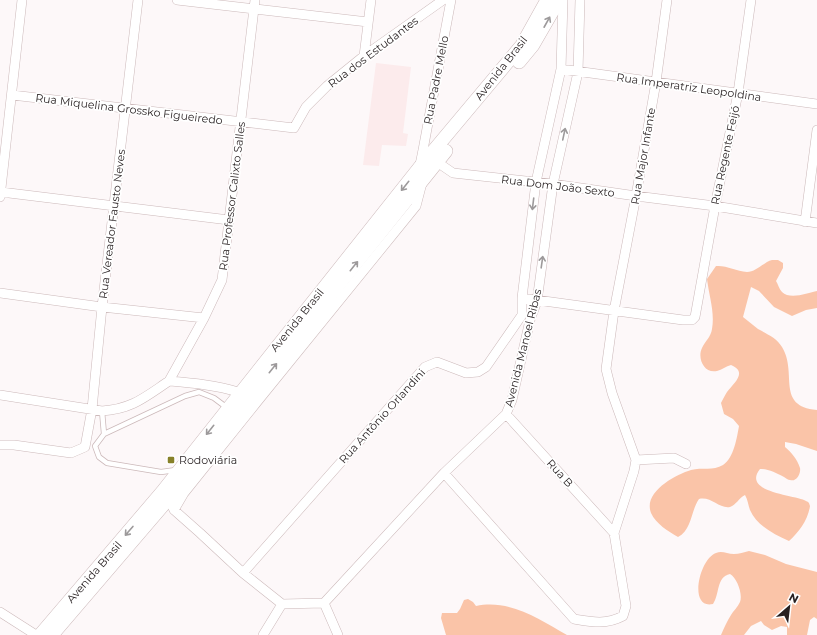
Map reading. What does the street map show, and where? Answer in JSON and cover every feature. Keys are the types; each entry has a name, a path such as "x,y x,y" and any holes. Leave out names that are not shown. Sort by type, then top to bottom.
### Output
{"main road":[{"name":"Avenida Brasil","path":"52,635 172,494 249,398 257,379 421,174 430,156 522,45 547,0"},
{"name":"Avenida Brasil","path":"430,156 533,45 559,0"},
{"name":"Avenida Brasil","path":"40,635 172,494 228,409 249,398"}],"street":[{"path":"22,0 0,195 229,220"},
{"name":"Rua Vereador Fausto Neves","path":"0,445 14,445 71,453 85,447 92,409 102,307 138,0"},
{"path":"177,0 254,5 368,22"},
{"path":"364,56 370,0"},
{"name":"Rua dos Estudantes","path":"294,128 306,107 327,86 364,56 443,0"},
{"name":"Rua Padre Mello","path":"430,156 451,0"},
{"name":"Avenida Manoel Ribas","path":"522,298 536,182 561,69 563,0"},
{"name":"Avenida Manoel Ribas","path":"324,603 444,473 506,414 512,400 530,320 537,301 553,184 578,72 580,0"},
{"name":"Rua Major Infante","path":"636,460 612,393 606,369 614,311 656,82 667,0"},
{"name":"Rua Regente Feijó","path":"614,311 692,320 694,317 738,93 751,0"},
{"name":"Rua Professor Calixto Salles","path":"169,381 204,318 222,280 254,5"},
{"name":"Rua Imperatriz Leopoldina","path":"561,69 817,104"},
{"name":"Rua Miquelina Grossko Figueiredo","path":"12,95 294,128"},
{"path":"805,222 817,130"},
{"name":"Rua Dom João Sexto","path":"430,156 454,173 553,184 715,206 817,223"},
{"path":"0,395 102,411 116,410 135,403 169,381 198,384 249,398 416,206 421,174"},
{"path":"0,294 204,318"},
{"path":"530,320 522,315 522,298 614,311"},
{"name":"Rua Antônio Orlandini","path":"243,573 425,367 437,362 466,373 478,372 486,367 522,315"},
{"name":"Rua B","path":"506,414 614,533"},
{"path":"444,473 574,619 588,622 613,622 623,616 626,606 614,533 634,471 636,460 674,458 686,464"},
{"path":"172,494 200,533 243,573 282,604 324,603 338,635"},
{"path":"263,635 282,604"},
{"path":"0,612 36,635"}],"lane":[{"path":"172,494 176,470 161,472 107,463 99,457 95,446 104,434 185,396 199,392 214,398 224,404 228,409"},
{"path":"102,411 104,434"}],"shaded area":[{"path":"376,63 411,67 403,133 408,134 406,146 382,145 379,166 363,165"},
{"path":"772,260 778,260 783,263 783,268 776,281 782,292 790,296 794,296 817,291 817,308 806,310 792,316 774,307 759,291 751,287 743,317 780,344 786,357 792,395 796,402 804,407 817,410 817,451 785,442 785,447 794,456 800,468 798,477 795,480 789,480 772,472 760,469 756,477 758,483 772,492 808,502 810,506 809,511 800,530 789,541 772,532 757,521 750,510 745,495 730,507 722,506 707,499 699,499 689,525 683,534 678,537 663,527 653,517 650,505 652,498 656,491 669,480 684,472 715,468 727,462 736,441 739,426 733,419 724,414 721,403 727,392 738,378 739,371 731,365 719,370 708,370 705,368 700,356 703,346 712,329 713,323 707,279 716,266 724,266 750,272"},
{"path":"749,551 765,555 786,564 817,572 817,619 814,617 810,620 807,635 787,635 787,627 781,626 772,630 761,621 751,626 744,635 721,635 732,613 740,602 741,595 739,586 733,576 730,574 726,576 720,582 713,604 705,604 698,592 701,573 710,557 716,553 736,554"},
{"path":"468,599 476,606 501,605 524,612 567,635 446,635 441,618 442,613 457,613 464,600"}],"place":[{"name":"Rodoviária","path":"171,460"}]}
